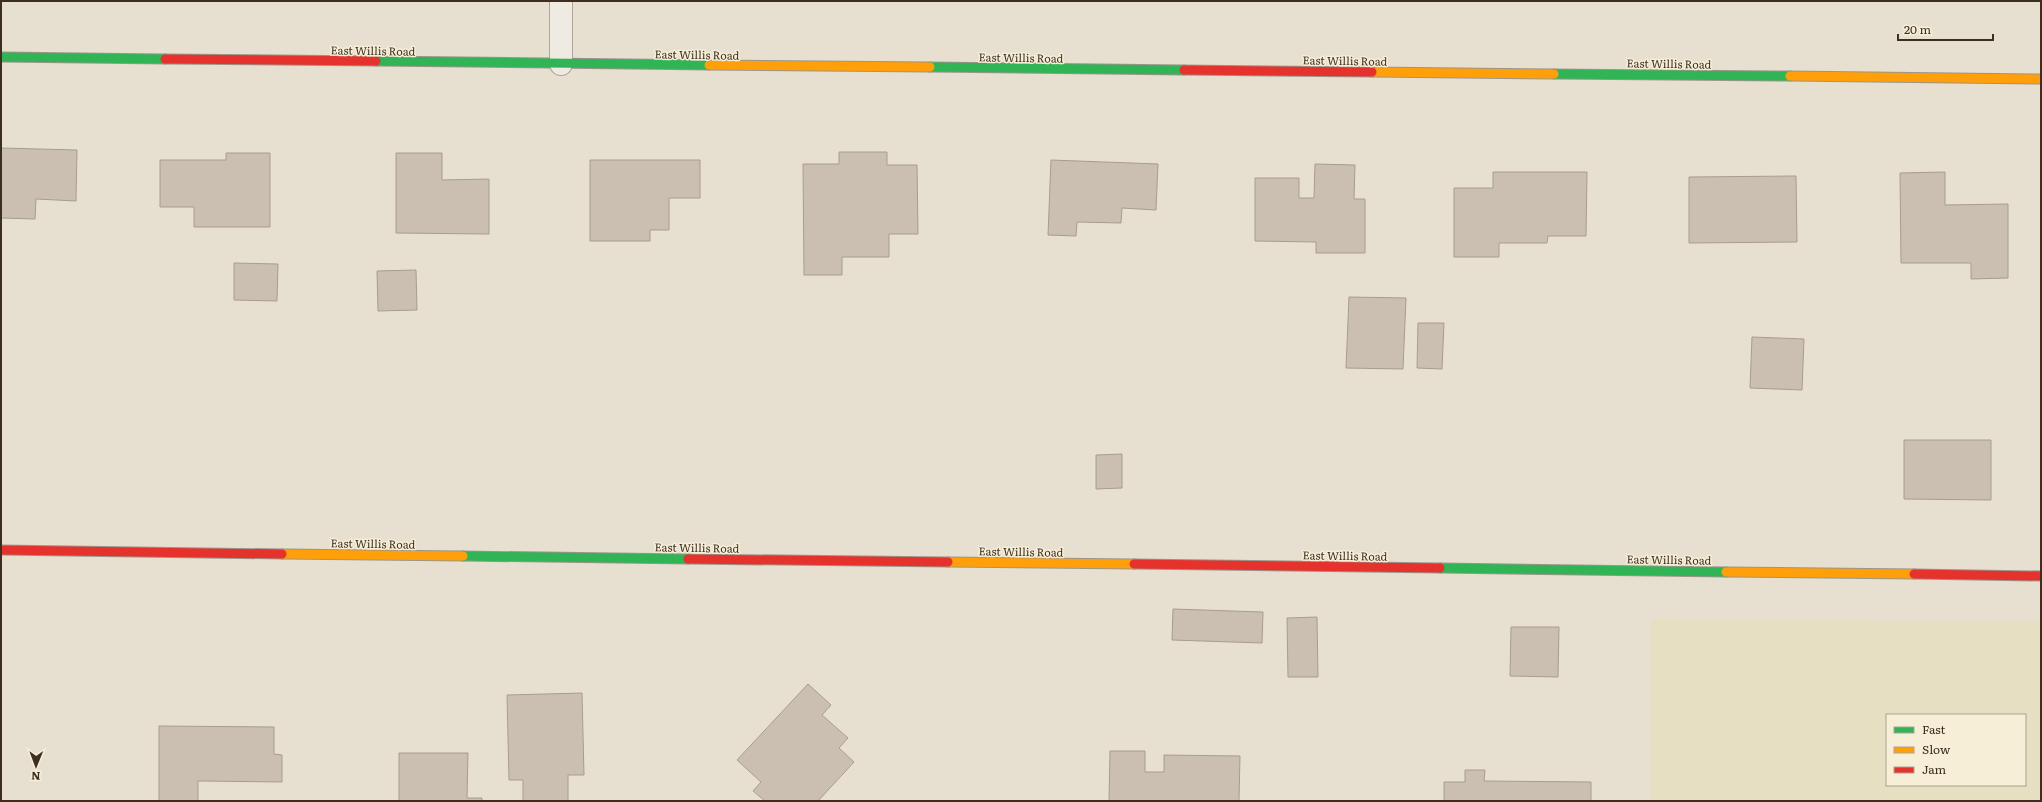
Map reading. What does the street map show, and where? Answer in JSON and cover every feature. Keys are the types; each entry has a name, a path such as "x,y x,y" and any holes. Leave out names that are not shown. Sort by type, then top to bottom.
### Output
{"street":[{"path":"561,64 562,1"},
{"name":"East Willis Road","path":"1,57 2041,79"},
{"name":"East Willis Road","path":"1,550 2041,576"}],"shaded area":[{"path":"1651,620 2041,621 2041,801 1651,801"}],"building":[{"path":"1,148 77,150 76,201 36,199 35,219 1,218"},
{"path":"839,152 887,152 887,165 917,165 918,234 889,234 889,257 842,257 842,275 804,275 803,164 839,164"},
{"path":"226,153 270,153 270,227 194,227 194,207 160,207 160,160 226,160"},
{"path":"396,153 442,153 442,180 489,179 489,234 396,233"},
{"path":"590,160 700,160 700,198 669,198 669,230 650,230 650,241 590,241"},
{"path":"1051,160 1158,164 1156,210 1122,208 1121,223 1077,222 1076,236 1048,235"},
{"path":"1315,164 1355,165 1354,199 1365,199 1365,253 1316,253 1316,242 1255,241 1255,178 1299,178 1299,198 1314,198"},
{"path":"1493,172 1587,172 1586,236 1548,236 1547,243 1499,243 1499,257 1454,257 1454,188 1493,188"},
{"path":"1945,172 1945,205 2008,204 2008,278 1971,279 1971,263 1901,263 1900,173"},
{"path":"1796,176 1797,242 1689,243 1689,177"},
{"path":"234,263 278,264 277,301 234,300"},
{"path":"416,270 417,310 378,311 377,271"},
{"path":"1349,297 1406,298 1403,369 1346,368"},
{"path":"1418,323 1444,323 1442,369 1417,368"},
{"path":"1752,337 1804,339 1802,390 1750,388"},
{"path":"1904,440 1991,440 1991,500 1904,499"},
{"path":"1122,454 1122,488 1096,489 1096,455"},
{"path":"1173,609 1263,612 1262,643 1172,640"},
{"path":"1317,617 1318,677 1288,677 1287,618"},
{"path":"1511,627 1559,627 1558,677 1510,676"},
{"path":"808,684 831,705 822,715 848,738 839,748 854,762 818,801 765,801 753,791 761,782 737,760"},
{"path":"582,693 584,775 568,775 568,801 523,801 523,780 509,780 507,695"},
{"path":"159,726 274,727 274,754 282,755 282,782 198,781 198,801 159,801"},
{"path":"1110,751 1145,751 1145,772 1164,772 1164,755 1240,756 1239,801 1109,801"},
{"path":"399,753 468,753 467,798 482,798 482,801 399,801"},
{"path":"1465,770 1485,770 1484,781 1591,782 1591,801 1444,801 1444,782 1465,782"}],"traffic: fast":[{"path":"1,57 165,59"},
{"path":"376,61 709,65"},
{"path":"930,67 1184,70"},
{"path":"1554,74 1790,76"},
{"path":"463,556 688,559"},
{"path":"1440,568 1726,572"}],"traffic: slow":[{"path":"709,65 930,67"},
{"path":"1372,72 1554,74"},
{"path":"1790,76 2041,79"},
{"path":"282,554 463,556"},
{"path":"948,562 1134,564"},
{"path":"1726,572 1914,574"}],"traffic: jam":[{"path":"165,59 376,61"},
{"path":"1184,70 1372,72"},
{"path":"1,550 282,554"},
{"path":"688,559 948,562"},
{"path":"1134,564 1440,568"},
{"path":"1914,574 2041,576"}]}
